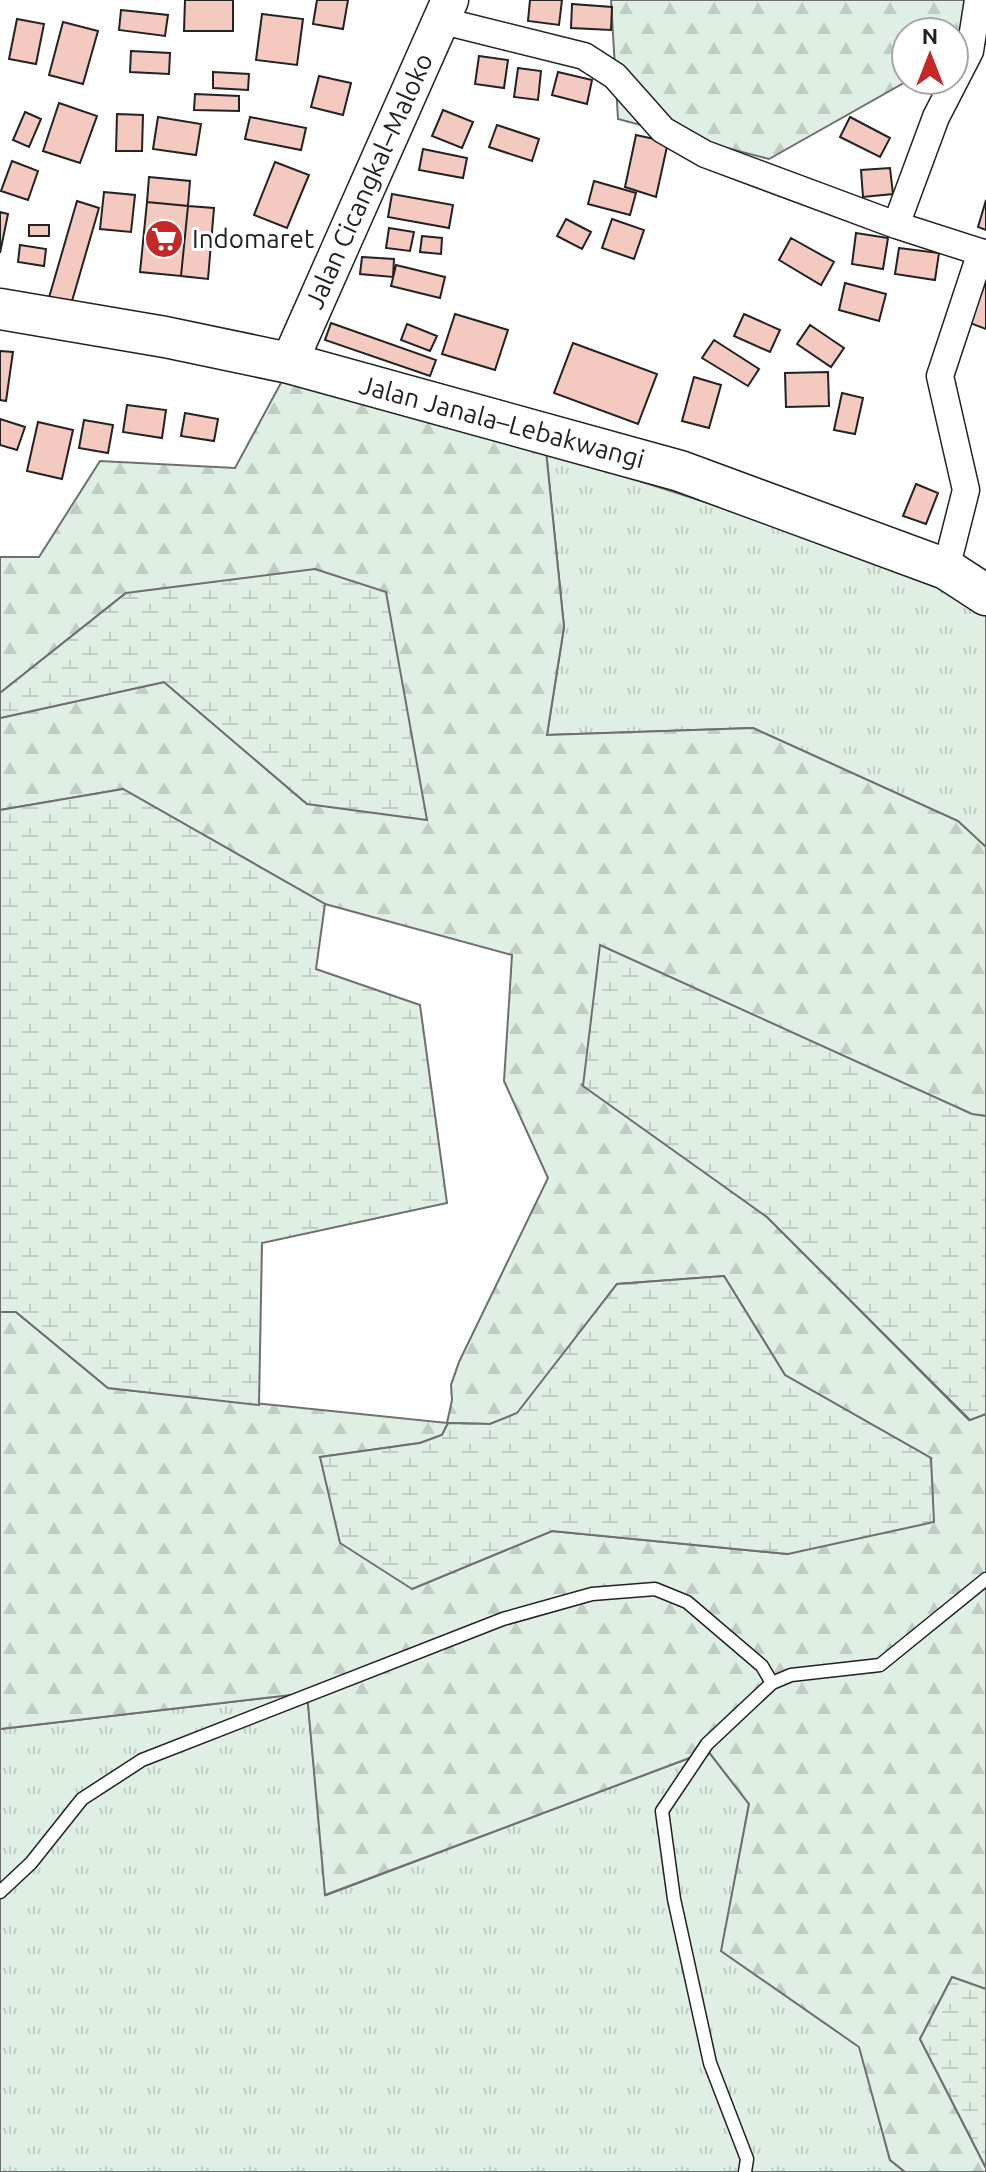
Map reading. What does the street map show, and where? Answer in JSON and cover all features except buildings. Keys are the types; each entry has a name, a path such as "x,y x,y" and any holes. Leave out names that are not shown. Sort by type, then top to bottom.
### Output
{"main road":[{"name":"Jalan Janala–Lebakwangi","path":"0,309 165,337 289,363 680,471 946,569 986,595"}],"street":[{"path":"896,225 936,117 970,51 978,0"},
{"path":"444,10 584,56 615,76 663,130 705,154 896,225 984,253 940,376 966,490 946,569"},
{"name":"Jalan Cicangkal–Maloko","path":"289,363 444,10"}],"lane":[{"path":"745,2172 747,2159 710,2063 674,1899 662,1811 707,1744 772,1683 791,1675 880,1665 986,1579"},
{"path":"0,1892 31,1863 82,1799 142,1760 503,1619 592,1594 655,1589 687,1602 762,1666 772,1683"}],"green space":[{"path":"611,0 986,0 986,44 970,46 970,16 890,16 890,91 769,159 618,119"},
{"path":"289,368 546,451 564,627 547,735 753,728 958,821 986,847 986,1116 583,1085 767,1217 969,1420 986,1414 986,1989 952,1977 920,2039 986,2172 905,2172 890,2160 859,2047 721,1951 749,1804 708,1751 325,1895 307,1693 0,1729 0,1312 16,1312 108,1388 447,1423 452,1400 451,1385 459,1362 548,1178 504,1081 512,955 325,904 123,789 0,810 0,718 164,682 307,804 126,593 0,693 0,557 39,557 100,461 235,468","holes":["724,1276 785,1375 931,1458 788,1554 552,1531 412,1589 320,1457 420,1443 442,1435 448,1423 490,1424 517,1414 617,1284"]},
{"path":"546,451 948,580 986,609 986,847 958,821 753,728 547,735 564,627"},
{"path":"315,569 386,592 427,820 307,804 164,682 0,718 0,693 126,593"},
{"path":"123,789 325,904 316,969 420,1005 447,1203 262,1243 259,1405 108,1388 16,1312 0,1312 0,810"},
{"path":"600,945 972,1114 986,1116 986,1414 970,1420 767,1217 583,1086"},
{"path":"724,1276 785,1375 931,1458 934,1522 788,1554 552,1531 412,1589 340,1543 320,1457 420,1443 442,1435 448,1423 490,1424 517,1413 617,1284"},
{"path":"307,1693 326,1895 708,1751 749,1804 722,1951 860,2047 890,2160 905,2172 0,2172 0,1729"},
{"path":"952,1977 986,1989 986,2168 920,2039"}],"place":[{"name":"Indomaret","path":"164,239"}]}
